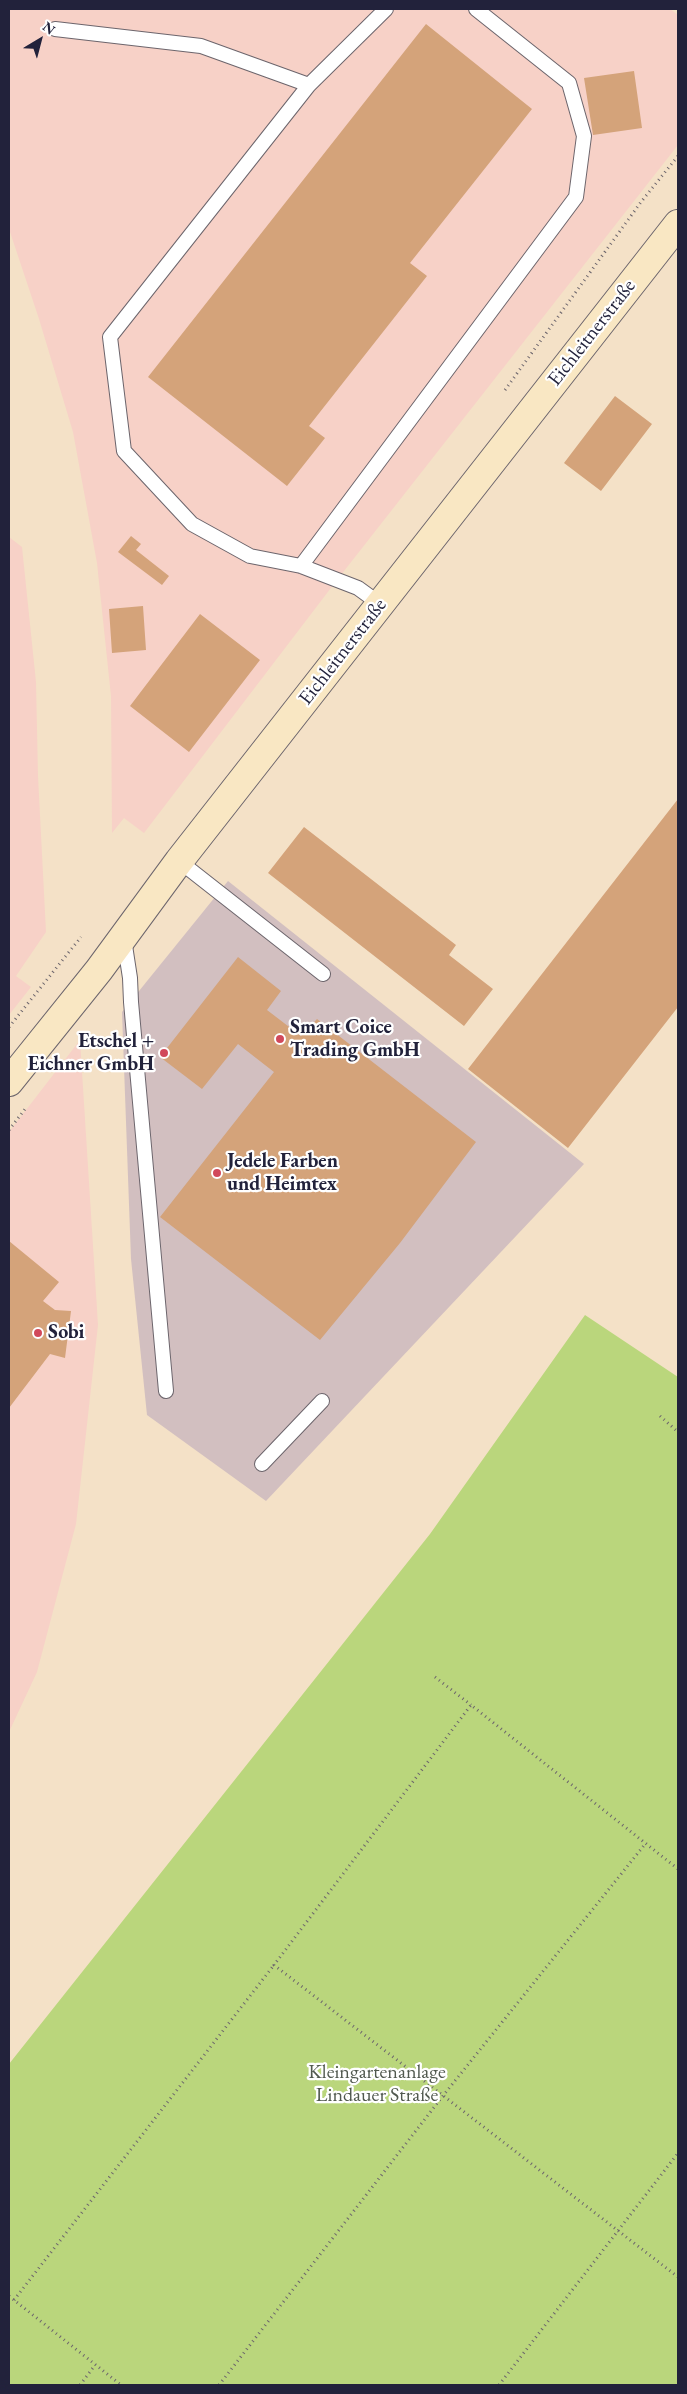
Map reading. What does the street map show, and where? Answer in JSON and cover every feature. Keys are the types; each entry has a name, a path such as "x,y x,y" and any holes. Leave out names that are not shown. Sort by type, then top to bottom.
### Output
{"main road":[{"name":"Eichleitnerstraße","path":"9,1082 99,970 179,861 678,224"}],"lane":[{"path":"380,604 358,588 301,566 250,556 192,524 124,451 110,337 309,85 386,9"},
{"path":"301,566 576,197 584,136 570,83 476,9"},
{"path":"55,29 201,46 309,85"},
{"path":"179,861 324,974"},
{"path":"124,935 130,978 166,1391"},
{"path":"262,1464 322,1401"}],"path":[{"path":"660,1416 678,1432"},
{"path":"435,1677 678,1869"},
{"path":"14,2300 274,1965 471,1705"},
{"path":"219,2385 442,2097 646,1844"},
{"path":"274,1965 442,2097 619,2230 678,2277"},
{"path":"499,2385 678,2153"},
{"path":"9,2296 121,2385"},
{"path":"80,2385 95,2365"}],"shaded area":[{"path":"9,9 670,9 678,15 678,145 337,580 144,833 124,818 112,833 111,696 97,563 73,432 39,319 9,229"},
{"path":"9,537 22,547 36,682 38,776 46,932 16,976 31,987 9,1015"},
{"path":"228,881 584,1164 266,1501 147,1415 131,1259 122,1012"},
{"path":"80,1040 98,1325 76,1524 37,1672 9,1732 9,1132"}],"green space":[{"name":"Kleingartenanlage Lindauer Straße","path":"585,1315 678,1377 678,2385 9,2385 9,2064 430,1534"}],"building":[{"path":"426,24 532,109 410,263 427,276 309,426 325,438 287,486 148,377"},
{"path":"634,71 642,128 593,135 584,78"},
{"path":"615,396 652,424 601,491 564,463"},
{"path":"131,536 141,544 136,550 169,576 162,585 118,552"},
{"path":"143,606 146,650 112,653 109,609"},
{"path":"200,614 260,660 189,752 130,706"},
{"path":"678,799 678,1007 568,1148 468,1069"},
{"path":"304,827 456,945 449,955 493,989 464,1026 268,873"},
{"path":"238,957 281,991 267,1010 301,1036 317,1019 476,1142 400,1243 320,1340 160,1217 274,1072 238,1044 202,1089 160,1057"},
{"name":"Sobi","path":"9,1241 59,1282 43,1301 55,1310 71,1311 65,1358 50,1354 9,1408"}],"place":[{"name":"Smart Coice Trading GmbH","path":"280,1039"},
{"name":"Etschel + Eichner GmbH","path":"164,1053"},
{"name":"Jedele Farben und Heimtex","path":"217,1173"},
{"name":"Sobi","path":"38,1333"}]}
